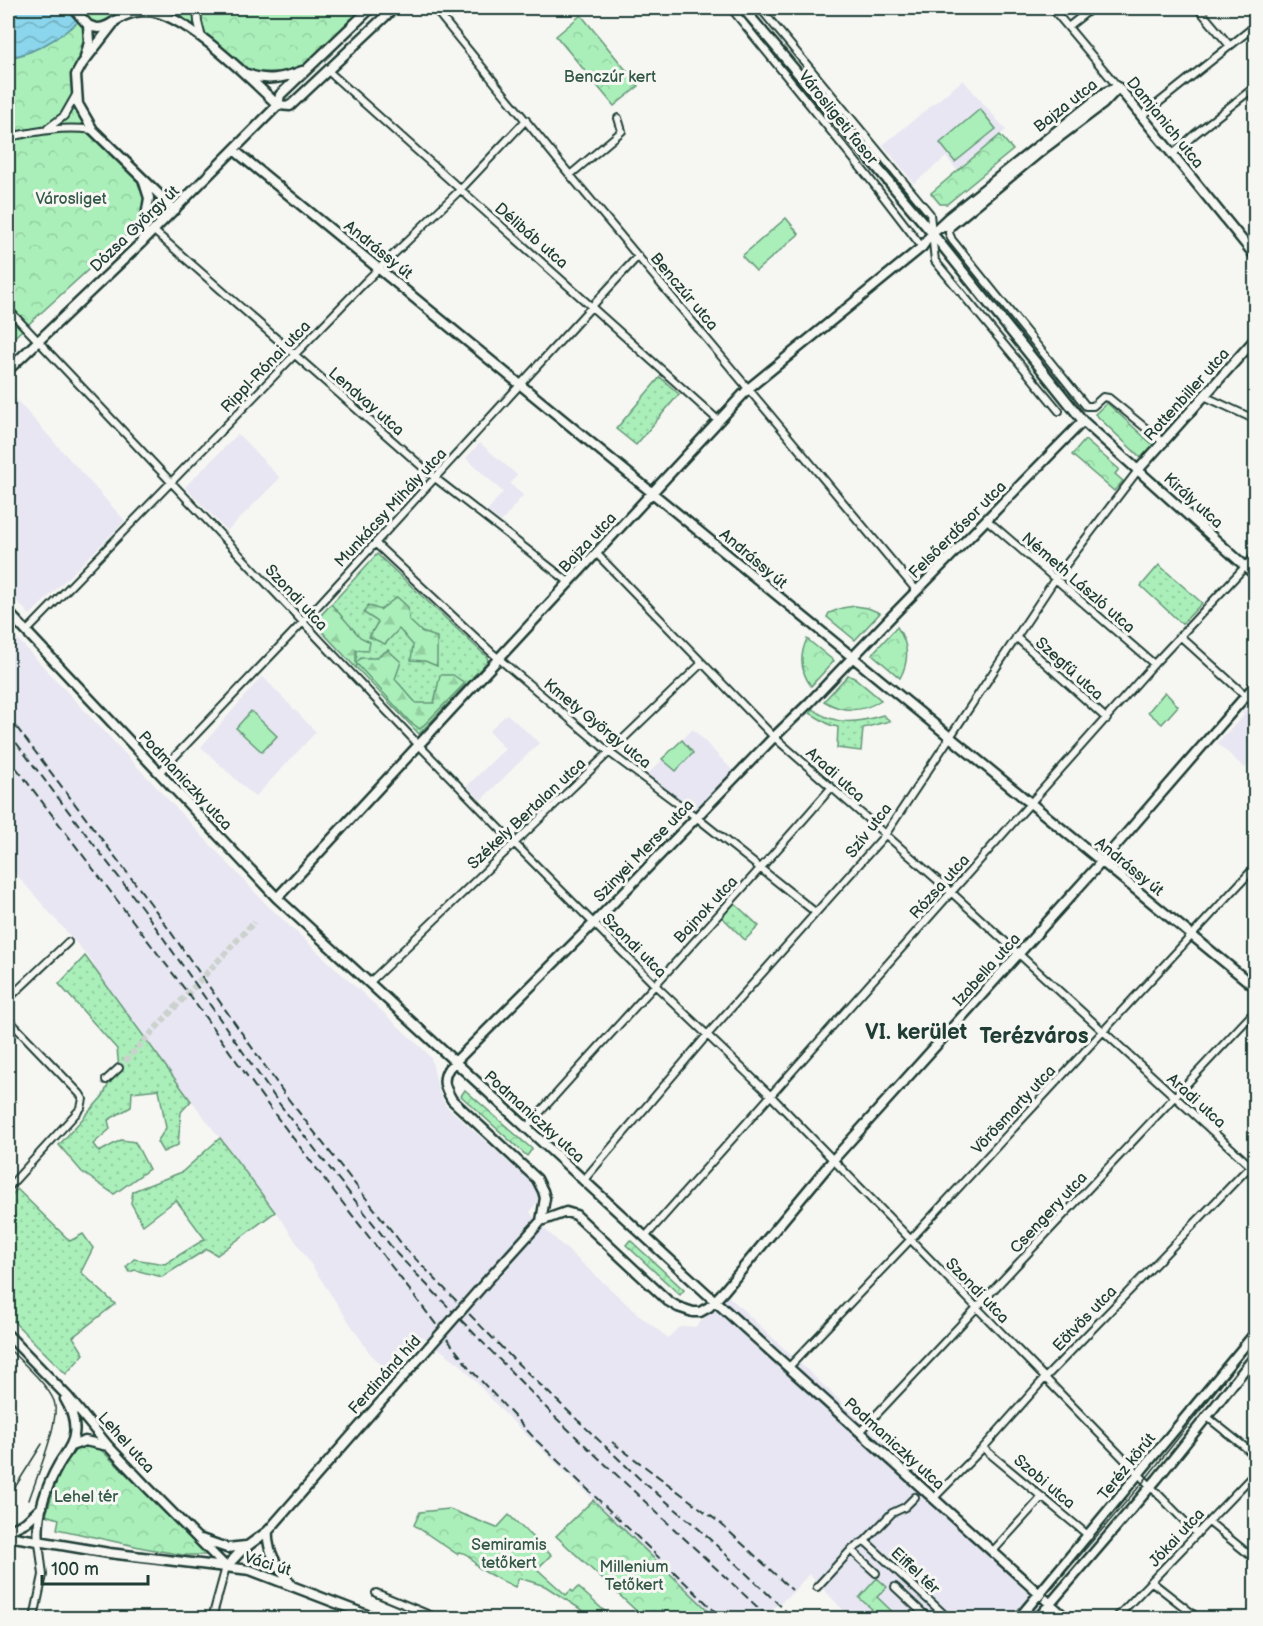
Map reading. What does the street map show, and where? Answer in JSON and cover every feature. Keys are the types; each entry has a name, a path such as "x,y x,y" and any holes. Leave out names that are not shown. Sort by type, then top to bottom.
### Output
{"street":[{"path":"73,8 87,24 99,28 113,24"},
{"path":"163,14 176,8"},
{"path":"197,8 202,39"},
{"name":"Dózsa György út","path":"8,370 154,231 278,105 280,95 371,8"},
{"name":"Dózsa György út","path":"278,105 290,106 394,8"},
{"name":"Benczúr utca","path":"434,8 570,175 917,591"},
{"name":"Városligeti fasor","path":"730,8 870,178 922,247"},
{"name":"Városligeti fasor","path":"743,8 935,230 1083,421"},
{"name":"Városligeti fasor","path":"760,8 930,214 935,230 935,261 1059,411"},
{"name":"Damjanich utca","path":"1052,8 1256,257"},
{"path":"1068,27 1092,8"},
{"path":"1198,8 1230,46"},
{"path":"175,210 93,130 81,113 76,95 76,75 113,24 123,16 134,12 149,11 163,14 181,23 202,39 278,105"},
{"path":"82,64 89,42 87,24"},
{"path":"1142,116 1256,25"},
{"path":"241,72 254,77 278,78 308,68"},
{"name":"Délibáb utca","path":"327,70 719,421"},
{"path":"1173,154 1256,86"},
{"name":"Bajza utca","path":"935,230 950,226 1046,147 1103,104 1118,87"},
{"name":"Bajza utca","path":"277,898 749,388 922,247 948,217 1104,93 1118,87"},
{"path":"46,129 64,116 76,95"},
{"path":"570,175 622,131 618,118"},
{"name":"Rippl-Rónai utca","path":"26,632 366,281 460,190 526,120"},
{"path":"8,136 71,127 93,130"},
{"name":"Andrássy út","path":"234,150 1256,988"},
{"path":"142,242 149,198 143,179"},
{"path":"950,226 949,233 952,240 1086,406 1093,406 1103,397 1109,398 1164,443"},
{"name":"Lendvay utca","path":"154,231 435,478 570,583"},
{"name":"Munkácsy Mihály utca","path":"159,773 303,622 638,256"},
{"name":"Szondi utca","path":"8,309 419,746 654,984 771,1096 1138,1476 1197,1534"},
{"name":"Rottenbiller utca","path":"1139,469 1256,338"},
{"path":"1042,391 1052,383"},
{"path":"1204,396 1256,420"},
{"name":"Király utca","path":"1083,421 1256,576"},
{"name":"Felsőerdősor utca","path":"852,658 1083,421"},
{"name":"Szív utca","path":"584,1181 708,1034 885,835 1054,579 1139,469"},
{"name":"Németh László utca","path":"987,520 1154,664"},
{"name":"Kmety György utca","path":"375,543 500,659 610,753 696,817 815,912"},
{"name":"Aradi utca","path":"597,554 774,737 951,892 1256,1171"},
{"name":"Rózsa utca","path":"645,1237 1154,664 1256,555"},
{"name":"Podmaniczky utca","path":"8,612 277,898 454,1063 1066,1618"},
{"path":"1180,636 1256,705"},
{"name":"Szegfű utca","path":"1016,637 1107,719"},
{"name":"Szinyei Merse utca","path":"454,1063 852,658"},
{"name":"Székely Bertalan utca","path":"369,983 513,842 610,753 702,663"},
{"name":"Izabella utca","path":"715,1301 832,1160 1019,955 1256,684"},
{"name":"Bajnok utca","path":"526,1128 654,984 761,869 831,788"},
{"name":"Vörösmarty utca","path":"789,1367 911,1239 1256,866"},
{"path":"8,999 68,942"},
{"name":"Csengery utca","path":"860,1432 1256,1010"},
{"path":"8,1019 80,1094 83,1102 81,1108 8,1188"},
{"path":"454,1063 444,1075 446,1090 452,1100 537,1179 545,1198 540,1222"},
{"path":"106,1080 119,1068"},
{"name":"Eötvös utca","path":"934,1498 983,1448 1044,1379 1256,1160"},
{"path":"540,1222 566,1212 576,1215 668,1301 693,1312 700,1312 715,1301"},
{"name":"Ferdinánd híd","path":"226,1567 268,1531 355,1429 540,1222"},
{"name":"Teréz körút","path":"1019,1618 1256,1332"},
{"name":"Lehel utca","path":"8,1335 58,1386 109,1447 226,1567"},
{"name":"Teréz körút","path":"1038,1618 1255,1357"},
{"path":"34,1618 43,1575 38,1526 42,1506 54,1473 71,1446 74,1430 72,1414 58,1386"},
{"path":"1206,1416 1256,1456"},
{"path":"71,1446 85,1441 109,1447"},
{"name":"Szobi utca","path":"983,1448 1089,1536"},
{"name":"Jókai utca","path":"1116,1618 1256,1472"},
{"path":"817,1587 851,1550 865,1541 892,1513 904,1508 915,1497"},
{"path":"993,1551 1042,1497"},
{"path":"8,1531 26,1522 42,1506"},
{"path":"1209,1522 1256,1560"},
{"path":"268,1531 270,1554 293,1586"},
{"name":"Váci út","path":"8,1536 109,1553 254,1571 365,1617 375,1618"},
{"path":"198,1538 227,1548 249,1546"},
{"name":"Eiffel tér","path":"865,1541 948,1618"},
{"path":"851,1550 876,1574"},
{"path":"212,1618 226,1567"},
{"path":"1152,1582 1198,1618"},
{"name":"Eiffel tér","path":"895,1587 928,1618"},
{"path":"376,1593 437,1618"}],"shaded area":[{"path":"963,80 1006,130 957,170 946,157 914,183 883,145"},
{"path":"11,394 125,521 30,615 8,592 8,397"},
{"path":"238,434 280,478 227,531 185,487"},
{"path":"480,443 517,475 510,484 523,495 501,522 487,511 503,492 466,458"},
{"path":"8,629 267,905 425,1051 431,1058 439,1093 446,1106 533,1184 539,1198 530,1212 539,1224 640,1316 668,1338 678,1328 695,1327 727,1295 1057,1604 1044,1618 851,1618 809,1574 790,1595 761,1618 716,1618 503,1412 461,1365 422,1336 388,1372 369,1352 283,1222 134,1024 117,1038 93,962 8,865"},
{"path":"262,676 316,732 255,797 201,747"},
{"path":"1250,705 1255,710 1255,756 1245,768 1217,743 1244,715 1242,713"},
{"path":"507,714 539,743 481,800 467,786 505,749 489,731"},
{"path":"693,729 733,771 694,810 647,775"}],"green space":[{"name":"Városliget","path":"95,8 365,8 306,64 286,72 241,72 202,39 149,11 93,27 79,69 81,113 143,179 145,218 9,342 8,349 8,58 44,45 65,32"},
{"name":"Benczúr kert","path":"581,15 639,86 614,106 556,36"},
{"path":"980,109 996,129 955,162 940,143"},
{"path":"1000,135 1013,150 947,204 940,204 931,193"},
{"path":"786,218 799,234 756,271 742,256"},
{"path":"660,377 679,394 636,445 616,429"},
{"path":"1107,403 1153,445 1141,458 1095,414"},
{"path":"1085,440 1119,469 1115,474 1123,481 1114,491 1072,455"},
{"path":"377,554 487,657 488,661 419,734 314,623"},
{"path":"1159,565 1202,603 1182,624 1141,586"},
{"path":"397,597 408,607 409,620 422,632 437,637 437,666 425,661 411,660 413,645 399,629 385,644 369,637 378,622 364,613 368,605 380,610"},
{"path":"331,604 360,637 370,642 368,651 356,650 356,663 361,658 375,658 388,650 401,662 395,679 416,703 434,703 440,675 453,675 465,683 420,729 409,721 357,664 356,668 314,623"},
{"path":"855,606 880,613 855,640 827,617 829,613"},
{"path":"897,627 907,652 900,678 872,654"},
{"path":"807,639 834,661 811,686 802,663"},
{"path":"848,675 881,700 867,707 853,710 838,708 824,701"},
{"path":"1165,692 1178,706 1162,724 1148,712"},
{"path":"813,709 838,720 865,720 883,715 890,721 863,728 861,751 837,748 838,727 810,713"},
{"path":"251,711 277,736 262,752 236,728"},
{"path":"682,740 693,753 676,771 662,759"},
{"path":"734,903 759,926 745,940 722,917"},
{"path":"85,956 191,1101 181,1112 178,1145 163,1152 157,1142 166,1128 159,1089 132,1092 131,1107 108,1120 110,1129 93,1144 99,1152 121,1140 135,1142 149,1169 114,1194 82,1172 59,1145 103,1096 109,1083 121,1070 117,1049 59,984"},
{"path":"465,1090 532,1149 527,1156 461,1096"},
{"path":"220,1138 275,1212 217,1255 207,1249 162,1277 135,1270 129,1272 126,1267 134,1259 165,1264 205,1239 176,1200 143,1225 131,1203 133,1191 182,1172"},
{"path":"17,1189 70,1241 83,1234 93,1248 81,1272 115,1304 73,1337 84,1354 66,1374 8,1316 8,1200"},
{"path":"630,1240 684,1290 680,1295 626,1245"},
{"name":"Lehel tér","path":"85,1443 97,1446 208,1555 183,1555 57,1529 59,1519 46,1515 52,1495 64,1465 70,1456"},
{"name":"Millenium Tetőkert","path":"593,1500 716,1618 644,1618 556,1536"},
{"name":"Semiramis tetőkert","path":"449,1509 497,1528 509,1515 551,1555 537,1569 566,1595 578,1587 612,1618 594,1618 545,1586 519,1578 515,1587 484,1572 468,1555 459,1552 457,1554 414,1525 420,1512"},
{"path":"877,1578 887,1587 877,1597 899,1618 869,1618 866,1616 872,1609 859,1598"}],"water":[{"path":"8,8 95,8 65,32 44,45 8,58"}],"tunnel":[{"path":"119,1068 254,922"}],"tram line":[{"path":"1026,1618 1144,1481 1256,1340"},
{"path":"8,1348 33,1373 54,1401 51,1435 29,1500"},
{"path":"12,1492 42,1444"}],"railway":[{"path":"8,716 151,904 286,1096 405,1248 513,1359 642,1481 699,1529 788,1613"},
{"path":"8,732 143,909 278,1102 397,1254 555,1417 769,1618"},
{"path":"8,757 190,996 270,1108 471,1370 537,1441 722,1618"},
{"path":"612,1442 720,1523 792,1590"}],"district":[{"name":"VI. kerület","path":"916,1031"},
{"name":"Terézváros","path":"1034,1035"}]}
